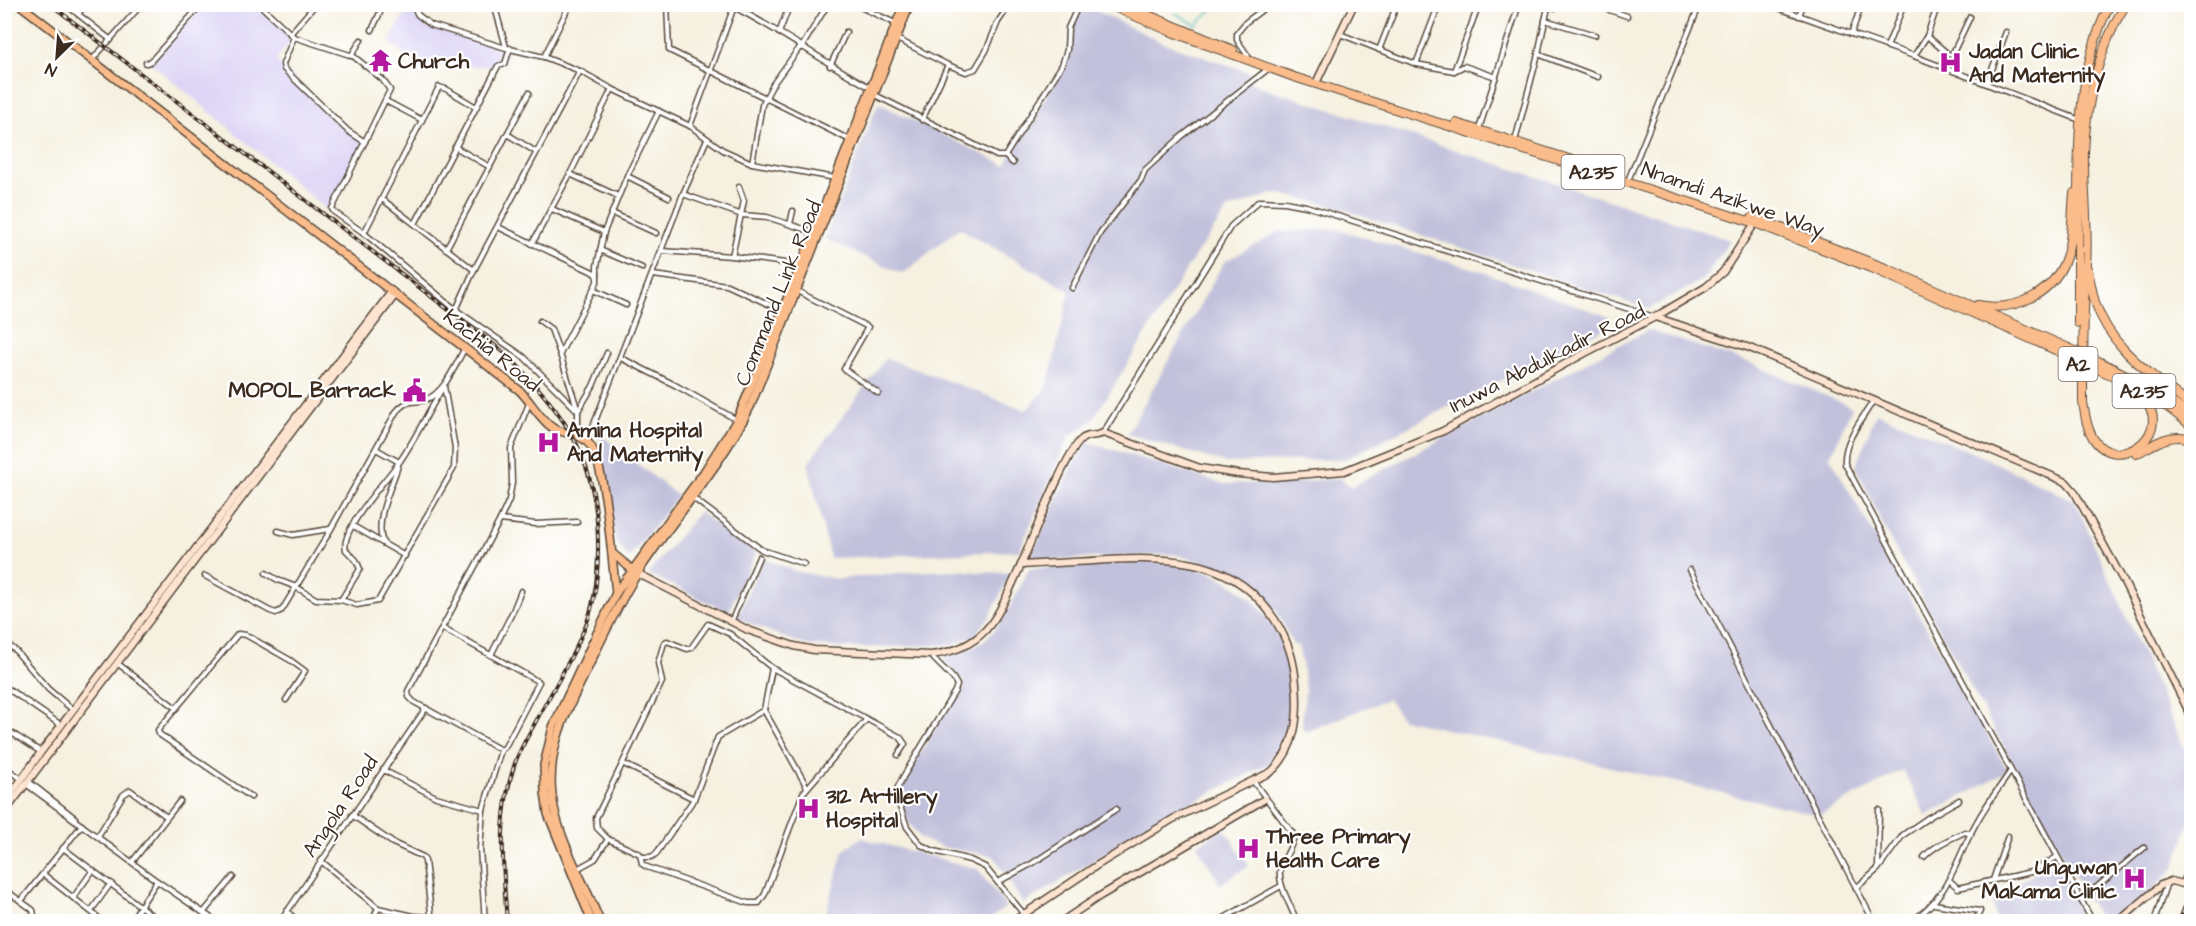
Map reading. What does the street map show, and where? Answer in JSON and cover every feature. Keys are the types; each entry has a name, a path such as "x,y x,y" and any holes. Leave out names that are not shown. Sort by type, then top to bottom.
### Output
{"highway":[{"name":"Nnamdi Azikwe Way","path":"1107,4 1172,32 1269,68 1756,220 2147,385 2192,416"},
{"name":"Nnamdi Azikwe Way","path":"1121,4 1248,56 1318,80 1629,178 1841,250 1964,302 2072,354"},
{"name":"A2","path":"2110,4 2087,73 2080,120 2078,171 2078,396 2080,417 2086,434 2095,448 2114,458 2135,455 2172,436 2192,439"},
{"name":"A2","path":"2126,4 2106,44 2089,110 2084,152 2086,266 2102,319 2120,347 2144,371 2192,407"},
{"path":"1964,302 1994,307 2020,303 2036,296 2054,280 2063,266 2068,250 2078,171"},
{"path":"2086,266 2083,402 2086,420 2099,446 2115,453 2124,453 2139,447 2145,441 2150,433 2152,419 2147,403 2114,376"},
{"name":"Nnamdi Azikwe Way","path":"2091,362 2154,398 2192,426"}],"main road":[{"name":"Kachia Road","path":"19,4 465,348 530,401 552,427 578,435 587,442 594,452 601,480 616,593"},
{"name":"Command Link Road","path":"634,571 717,466 743,421 797,291 904,4"},
{"name":"Command Link Road","path":"872,91 910,4"},
{"name":"Command Link Road","path":"634,571 737,420 850,140 861,120"},
{"path":"612,553 634,571"},
{"path":"592,921 548,814 544,792 544,765 557,715 616,593 634,571"},
{"path":"600,921 564,837 553,804 551,767 555,741 563,719 634,571"}],"street":[{"path":"65,4 111,40"},
{"path":"78,14 86,4"},
{"path":"91,60 142,4"},
{"path":"146,63 150,62 202,4"},
{"path":"259,4 292,35 351,56 389,87 390,93 332,209 456,310 524,357 578,411"},
{"path":"316,4 292,35 283,64 284,69 348,131 365,142"},
{"path":"372,30 384,4"},
{"path":"412,4 418,15 431,24 544,57 580,71 690,126 723,150 752,163 835,178"},
{"path":"415,224 498,66 506,64 508,48 494,4"},
{"path":"544,57 570,4"},
{"path":"667,4 669,50 850,140"},
{"path":"728,4 922,120 997,156 1005,156 1013,163"},
{"path":"779,33 790,4"},
{"path":"752,163 762,105 772,84 801,47 828,4"},
{"path":"854,4 896,23"},
{"path":"896,39 966,72 975,69 986,51 998,22 1010,4"},
{"path":"1005,156 1062,65 1067,50 1068,28 1079,4"},
{"path":"1248,56 1237,40 1237,33 1246,22 1270,4"},
{"path":"1318,80 1354,4"},
{"path":"1379,50 1397,4"},
{"path":"1416,64 1438,4"},
{"path":"1454,71 1479,4"},
{"path":"1478,130 1519,4"},
{"path":"1538,4 1556,8 1560,4"},
{"path":"1592,4 1627,16"},
{"path":"1629,178 1699,7 1687,4"},
{"path":"1767,4 1987,83 2080,120"},
{"path":"1799,16 1803,4"},
{"path":"1851,34 1862,4"},
{"path":"1887,46 1904,4"},
{"path":"1914,56 1926,36 1938,4"},
{"path":"690,126 734,6"},
{"path":"1515,142 1548,7"},
{"path":"1926,36 1952,55 1970,17"},
{"path":"1545,20 1595,35"},
{"path":"830,66 846,32"},
{"path":"1987,83 2006,32"},
{"path":"1340,34 1416,64 1454,71 1464,66 1496,77"},
{"path":"351,56 362,40"},
{"path":"1538,54 1598,77"},
{"path":"922,120 948,65"},
{"path":"1072,288 1100,233 1141,180 1145,170 1181,137 1269,68"},
{"path":"456,310 474,270 580,71"},
{"path":"364,234 439,87 476,107"},
{"path":"532,244 612,89"},
{"path":"446,249 529,93"},
{"path":"386,101 422,120"},
{"path":"560,354 597,282 604,232 618,196 658,111"},
{"path":"507,134 536,152"},
{"path":"587,442 683,194 707,139"},
{"path":"455,147 490,167"},
{"path":"570,174 618,196"},
{"path":"627,176 669,197"},
{"path":"732,256 744,201 739,187"},
{"path":"683,194 741,214 767,217 814,232"},
{"path":"382,199 474,270"},
{"path":"634,571 731,622 774,640 814,650 943,654 962,647 988,630 995,620 1064,468 1079,441 1087,436 1103,433 1231,226 1259,201 1286,202 1306,206 1655,317 1706,287 1723,272 1756,220"},
{"path":"552,209 604,232"},
{"path":"790,224 794,211"},
{"path":"612,213 656,233"},
{"path":"498,227 597,273"},
{"path":"600,250 642,268"},
{"path":"662,251 732,256 801,265"},
{"path":"653,275 727,285 782,310"},
{"path":"593,290 626,306"},
{"path":"797,291 868,327 844,369 878,393"},
{"path":"4,813 55,740 116,663 394,292"},
{"path":"5,803 26,782 41,752 55,740 62,726 394,292"},
{"name":"Inuwa Abdulkadir Road","path":"1103,433 1200,468 1238,474 1273,477 1344,471 1443,431 1655,317 1750,348 2066,482 2074,491 2124,582 2192,718"},
{"path":"540,321 551,328 560,354 578,411 578,435"},
{"path":"341,600 360,569 360,565 344,545 353,526 370,496 399,462 465,348"},
{"path":"578,411 593,386 608,353"},
{"path":"621,358 737,420"},
{"path":"205,576 276,613 282,610 402,405 407,402 426,400 444,386"},
{"path":"266,573 296,586 316,599 341,600 357,605 378,602 444,489 456,462 444,386"},
{"path":"501,750 414,702 409,697 408,691 509,500 512,483 512,448 530,401"},
{"path":"1873,401 1847,444 1844,455 1845,464 2056,857 2093,921"},
{"path":"595,423 601,429"},
{"path":"376,449 399,462"},
{"path":"383,543 381,539 382,514 399,462"},
{"path":"693,498 762,550 804,564"},
{"path":"500,520 536,524 576,522"},
{"path":"353,526 405,556"},
{"path":"278,531 293,535 331,529"},
{"path":"731,622 759,557"},
{"path":"1012,921 1173,819 1271,772 1288,752 1295,731 1297,694 1295,662 1283,633 1269,611 1251,592 1224,573 1191,562 1157,558 1021,565"},
{"path":"1690,570 1874,921"},
{"path":"491,655 521,591"},
{"path":"764,710 718,737 694,799 656,854 651,857 641,856 608,839 597,828 596,818 662,682 658,663 664,643 667,641 687,649 691,648 706,625 712,624 730,634 772,668 904,741 905,744 898,755"},
{"path":"442,628 539,682 505,747 501,750 483,810 480,849 485,921"},
{"path":"251,797 159,734 158,730 234,637 241,634 290,660 305,671 286,700"},
{"path":"4,642 15,650 48,688 74,711"},
{"path":"931,655 957,685 956,691 897,789 899,804 907,827 921,845 986,867 1023,913"},
{"path":"116,663 176,708"},
{"path":"772,668 764,710 807,787"},
{"path":"4,686 62,726"},
{"name":"Angola Road","path":"280,921 426,708"},
{"path":"641,856 642,864 647,867 748,903 759,903 765,894 807,787 866,720"},
{"path":"4,728 41,752"},
{"path":"624,764 694,799"},
{"path":"4,767 157,881 217,921"},
{"path":"383,770 436,797 483,810"},
{"path":"1910,921 1934,904 1978,819 2010,772"},
{"path":"1252,781 1294,835 1280,871 1281,886 1296,921"},
{"path":"98,836 123,795 129,790 167,817"},
{"path":"1061,921 1265,799"},
{"path":"1856,888 1878,869 1903,835 1959,800"},
{"path":"132,862 180,801"},
{"path":"998,882 1116,809"},
{"path":"1878,869 1879,810"},
{"path":"321,861 378,908 431,919 423,857 393,843 352,815"},
{"path":"21,901 82,825"},
{"path":"1924,857 1931,849 1946,841 1965,832 1971,834"},
{"path":"1993,880 2008,836"},
{"path":"578,869 595,859 608,839"},
{"path":"63,848 161,921"},
{"path":"2081,900 2144,848"},
{"path":"1948,880 1958,888 2031,872 2056,857"},
{"path":"2118,921 2161,885 2167,882 2183,885 2192,867"},
{"path":"73,898 93,870"},
{"path":"43,874 104,921"},
{"path":"203,913 233,877"},
{"path":"130,921 157,881"},
{"path":"2154,921 2167,882"},
{"path":"90,911 111,883"},
{"path":"1217,921 1281,886"},
{"path":"4,889 35,912 29,921"},
{"path":"1934,904 1980,911 1975,921"},
{"path":"372,921 378,908"},
{"path":"287,911 298,921"},
{"path":"2189,921 2192,916"}],"shaded area":[{"path":"202,5 258,5 293,38 276,60 344,127 364,141 330,212 150,62"},
{"path":"1080,5 1164,43 1251,73 1245,79 1259,86 1730,240 1704,279 1649,309 1326,204 1275,193 1227,210 1189,265 1092,421 1069,436 1019,551 830,558 808,463 886,358 1026,410 1047,388 1070,291 959,228 903,274 825,239 878,103 1005,165 1061,72"},
{"path":"409,8 426,24 509,50 504,64 481,66 417,64 389,42"},
{"path":"1336,229 1475,269 1609,317 1605,328 1345,459 1226,463 1127,434 1224,262 1279,232"},
{"path":"1648,330 1750,363 1852,407 1830,457 2008,771 1926,816 1903,770 1819,815 1402,719 1388,699 1306,732 1302,728 1305,690 1298,645 1294,646 1277,612 1245,581 1220,567 1174,554 1029,561 1070,471 1088,442 1224,484 1300,482 1340,478 1351,487"},
{"path":"1876,413 1981,456 2075,501 2191,763 2192,805 2189,823 2174,868 2125,919 2101,921 1884,528 1856,466"},
{"path":"601,435 678,496 629,558 616,542 600,445"},
{"path":"699,512 756,553 728,612 648,574"},
{"path":"763,558 794,571 837,579 957,570 1011,573 989,618 973,637 950,645 843,648 806,645 737,618"},
{"path":"1150,562 1180,564 1207,571 1229,582 1251,598 1270,621 1285,649 1293,679 1294,708 1276,760 1171,813 1023,904 994,856 942,847 921,839 908,822 901,803 901,789 905,779 964,682 943,660 945,656 962,652 981,643 994,631 1007,613 1029,569"},
{"path":"1224,828 1249,866 1219,885 1197,845"},
{"path":"861,838 978,869 1006,907 987,921 824,921 843,851"},
{"path":"2054,860 2086,921 1996,921 1992,900"}],"waterway":[{"path":"1175,13 1196,25 1218,4"}],"railway":[{"path":"50,4 506,354 546,398 575,442 593,490 597,518 598,561 595,593 582,634 522,748 509,783 503,842 507,922"},
{"path":"2179,922 2192,889"}],"place":[{"name":"Church","path":"380,61"},
{"name":"Jadan Clinic And Maternity","path":"1951,63"},
{"name":"MOPOL Barrack","path":"414,390"},
{"name":"Amina Hospital And Maternity","path":"549,442"},
{"name":"312 Artillery Hospital","path":"808,808"},
{"name":"Three Primary Health Care","path":"1248,848"},
{"name":"Unguwan Makama Clinic","path":"2135,879"}]}
